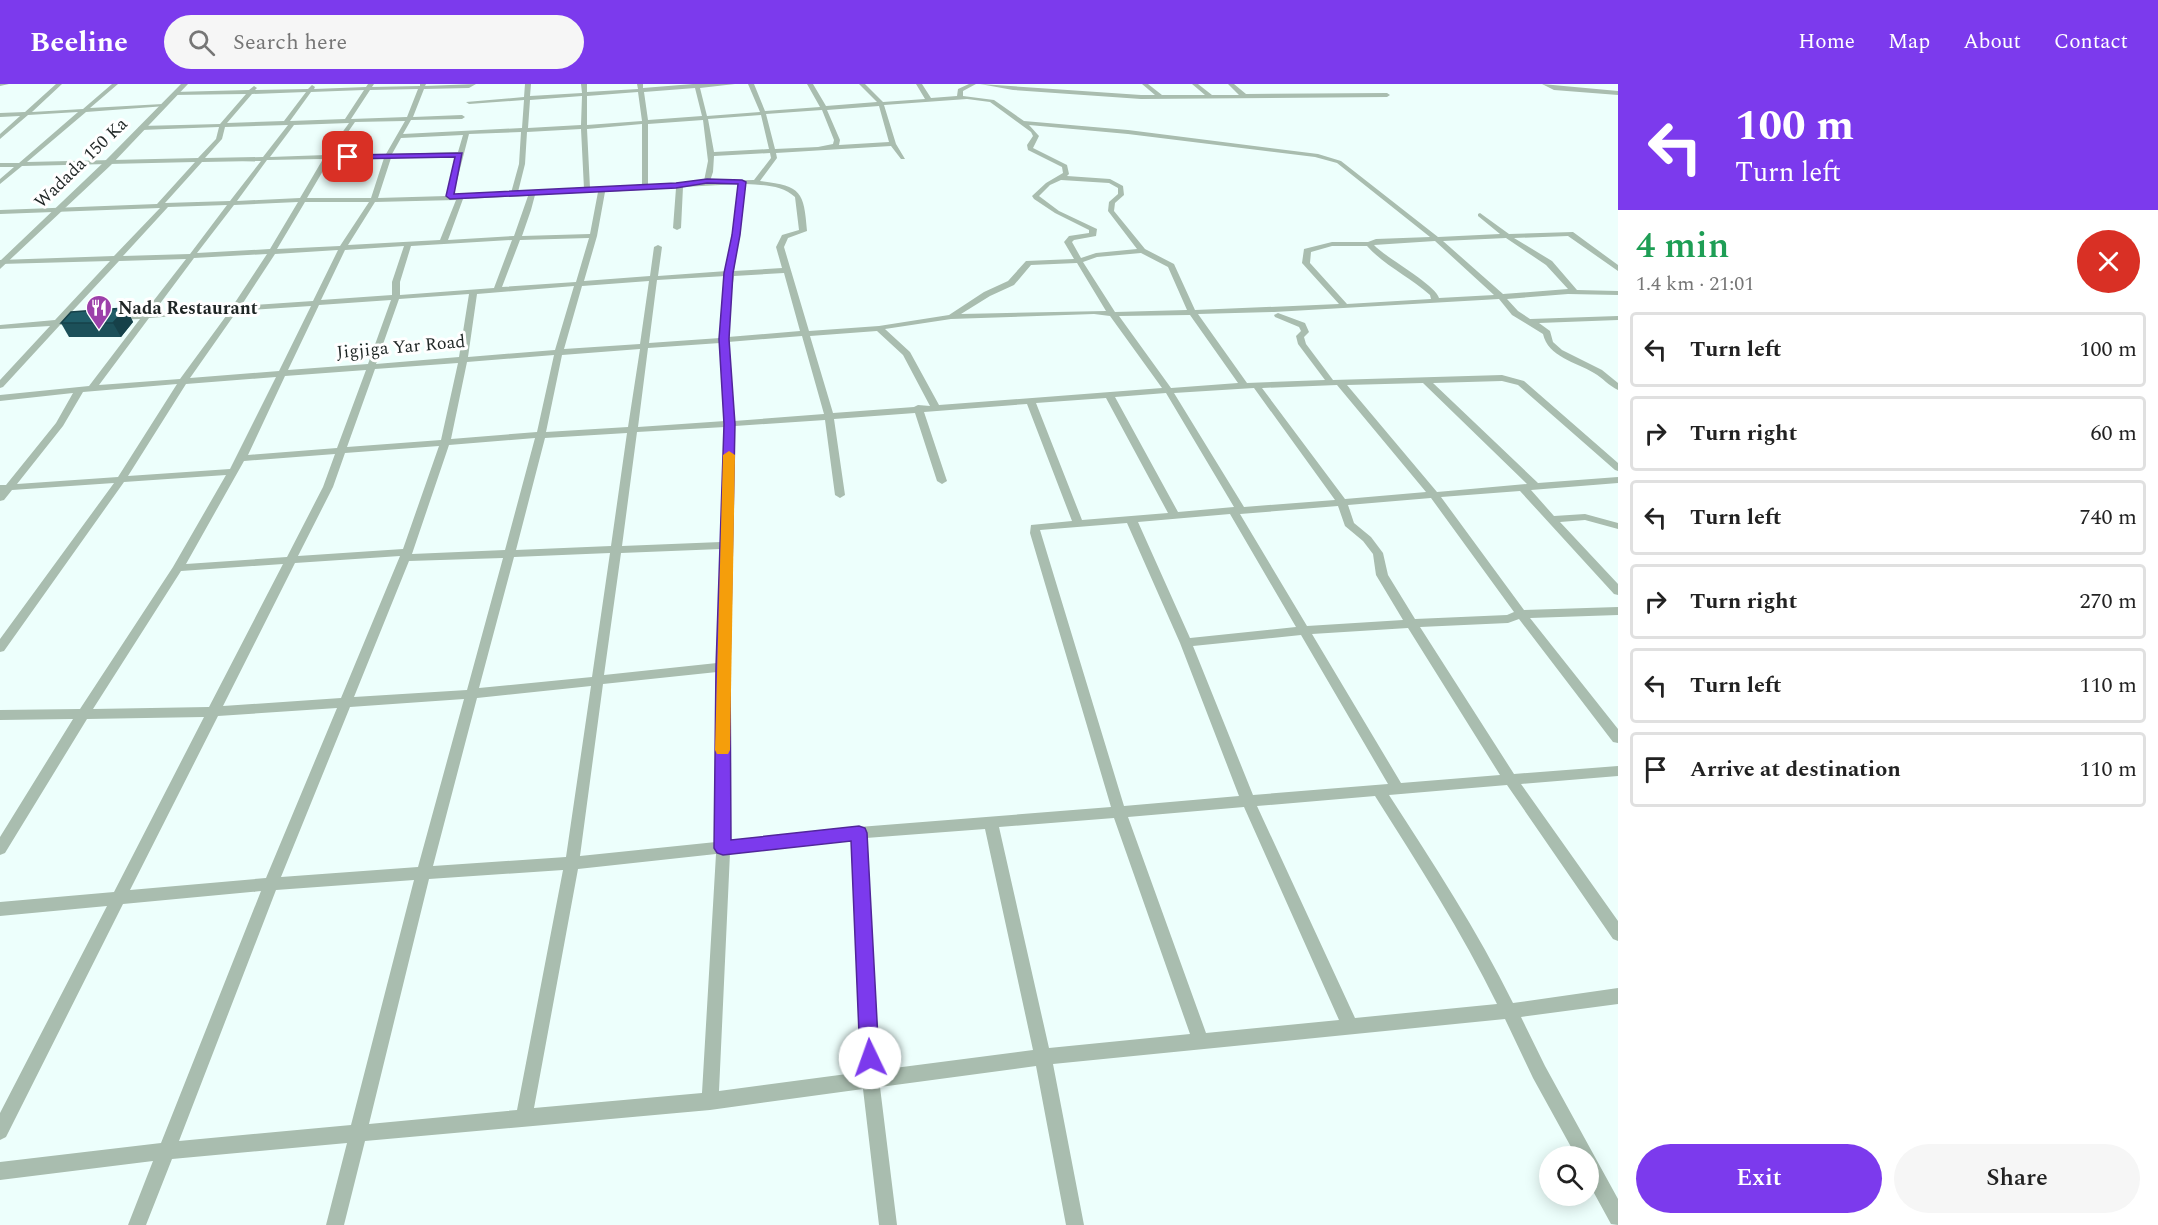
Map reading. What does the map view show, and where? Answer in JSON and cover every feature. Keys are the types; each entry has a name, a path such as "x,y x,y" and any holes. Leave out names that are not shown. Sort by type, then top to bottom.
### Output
{"street":[{"path":"0,137 59,84"},
{"path":"0,182 115,84"},
{"name":"Wadada 150 Ka","path":"2,263 108,163 185,84"},
{"path":"0,385 163,205 219,139 222,125 258,84"},
{"path":"92,388 264,160 315,84"},
{"path":"514,193 522,164 528,84"},
{"path":"584,84 583,162 587,189"},
{"path":"469,102 641,88 732,84"},
{"path":"752,84 763,112 774,152 772,162 755,183"},
{"path":"810,84 820,99 837,140 836,145 831,147"},
{"path":"862,84 881,103 894,144 903,158"},
{"path":"919,84 929,100"},
{"path":"960,97 960,90 973,84"},
{"path":"983,84 1038,90 1161,97 1387,95"},
{"path":"1031,84 1038,90"},
{"path":"1089,84 1101,94"},
{"path":"1145,84 1161,97"},
{"path":"1195,84 1212,97"},
{"path":"1231,84 1245,97"},
{"path":"1545,84 1554,88 1618,93"},
{"path":"174,94 370,86 473,85 456,134"},
{"path":"696,85 706,117 712,167 707,181"},
{"path":"0,648 121,480 183,381 236,309 370,86"},
{"path":"0,849 83,714 178,568 241,458 343,247 374,199 388,156 409,119 422,86"},
{"path":"641,88 645,122 645,187"},
{"path":"400,136 585,127 960,97 976,97 992,101 1024,123 1036,136 1030,149 1062,163 1066,174 1048,184 1035,196 1056,212 1093,229 1093,234 1072,238 1068,242 1099,295 1169,391 1397,788"},
{"path":"0,115 163,106"},
{"path":"141,128 462,117"},
{"path":"1024,123 1128,132 1316,156 1339,162 1437,239 1502,298 1515,313 1547,333 1549,342 1559,352 1599,372 1618,387"},
{"path":"450,196 466,134"},
{"path":"710,154 894,144"},
{"path":"0,165 459,154"},
{"path":"1062,177 1110,181 1121,187 1121,195 1112,202 1111,211 1142,251 1171,266 1192,312 1244,386"},
{"path":"0,212 233,202 393,200 680,185 707,181 781,186 797,194 803,231 785,237 780,247 829,415 840,495"},
{"path":"710,1101 723,848 723,667 730,424 724,339 729,273 742,182"},
{"path":"677,228 680,185"},
{"path":"335,1225 360,1134 423,875 541,435 559,351 592,236 602,189"},
{"path":"497,289 528,210 532,192"},
{"path":"443,242 461,196"},
{"path":"1480,215 1520,246 1549,263 1573,290 1571,292"},
{"path":"1345,306 1306,262 1307,251 1332,244 1369,244 1376,241 1570,234 1618,269"},
{"path":"2,263 592,236"},
{"path":"0,1131 328,487 343,451 396,297 396,282 408,243"},
{"path":"1369,244 1376,252 1427,287 1434,294 1435,301"},
{"path":"525,1117 572,863 658,247"},
{"path":"951,317 987,294 1011,283 1029,263 1079,261 1096,255 1142,251"},
{"path":"101,319 788,270"},
{"path":"136,1225 405,555 445,443 460,379 472,291"},
{"name":"Jigjiga Yar Road","path":"0,398 92,388 879,328 951,317 1084,312 1115,314 1276,312 1571,292 1618,293"},
{"path":"1276,312 1302,325 1305,333 1300,336 1302,344 1434,495 1521,614 1618,738"},
{"path":"1530,321 1618,318"},
{"path":"0,327 90,320"},
{"path":"879,328 907,354 936,409"},
{"path":"241,458 1256,385 1502,378 1518,381 1618,468"},
{"path":"1426,381 1536,487"},
{"path":"1256,385 1342,502 1349,524 1367,539 1378,553 1382,575 1510,779 1618,934"},
{"path":"0,498 5,487 60,424 80,389"},
{"path":"1109,395 1174,515"},
{"path":"1030,400 1078,523"},
{"path":"918,408 942,481"},
{"path":"5,487 232,472"},
{"path":"1201,1042 1119,812 1035,527 1618,480"},
{"path":"1523,488 1618,591"},
{"path":"1552,519 1585,517 1618,526"},
{"path":"1131,519 1186,643 1248,801 1351,1027"},
{"path":"178,568 405,555 727,545"},
{"path":"1186,643 1412,622 1508,619 1521,614 1618,611"},
{"path":"0,715 212,712 471,694 723,667"},
{"path":"0,909 271,884 572,863 859,833 1618,771"},
{"path":"1379,791 1440,884 1483,958 1539,1072 1580,1146"},
{"path":"991,823 1043,1057 1075,1225"},
{"path":"859,833 871,1081 888,1225"},
{"path":"0,1170 165,1150 710,1101 1043,1057 1509,1011 1618,996"},
{"path":"1599,1183 1618,1217"}],"building":[{"path":"126,308 113,323 61,323 71,312"}],"slow traffic":[{"path":"723,750 729,455"}],"place":[{"name":"Nada Restaurant","path":"99,331"}],"route":[{"path":"348,157 459,154 450,196 676,186 707,181 742,182 729,273 724,339 730,424 723,667 723,848 859,833 870,1058"}]}
